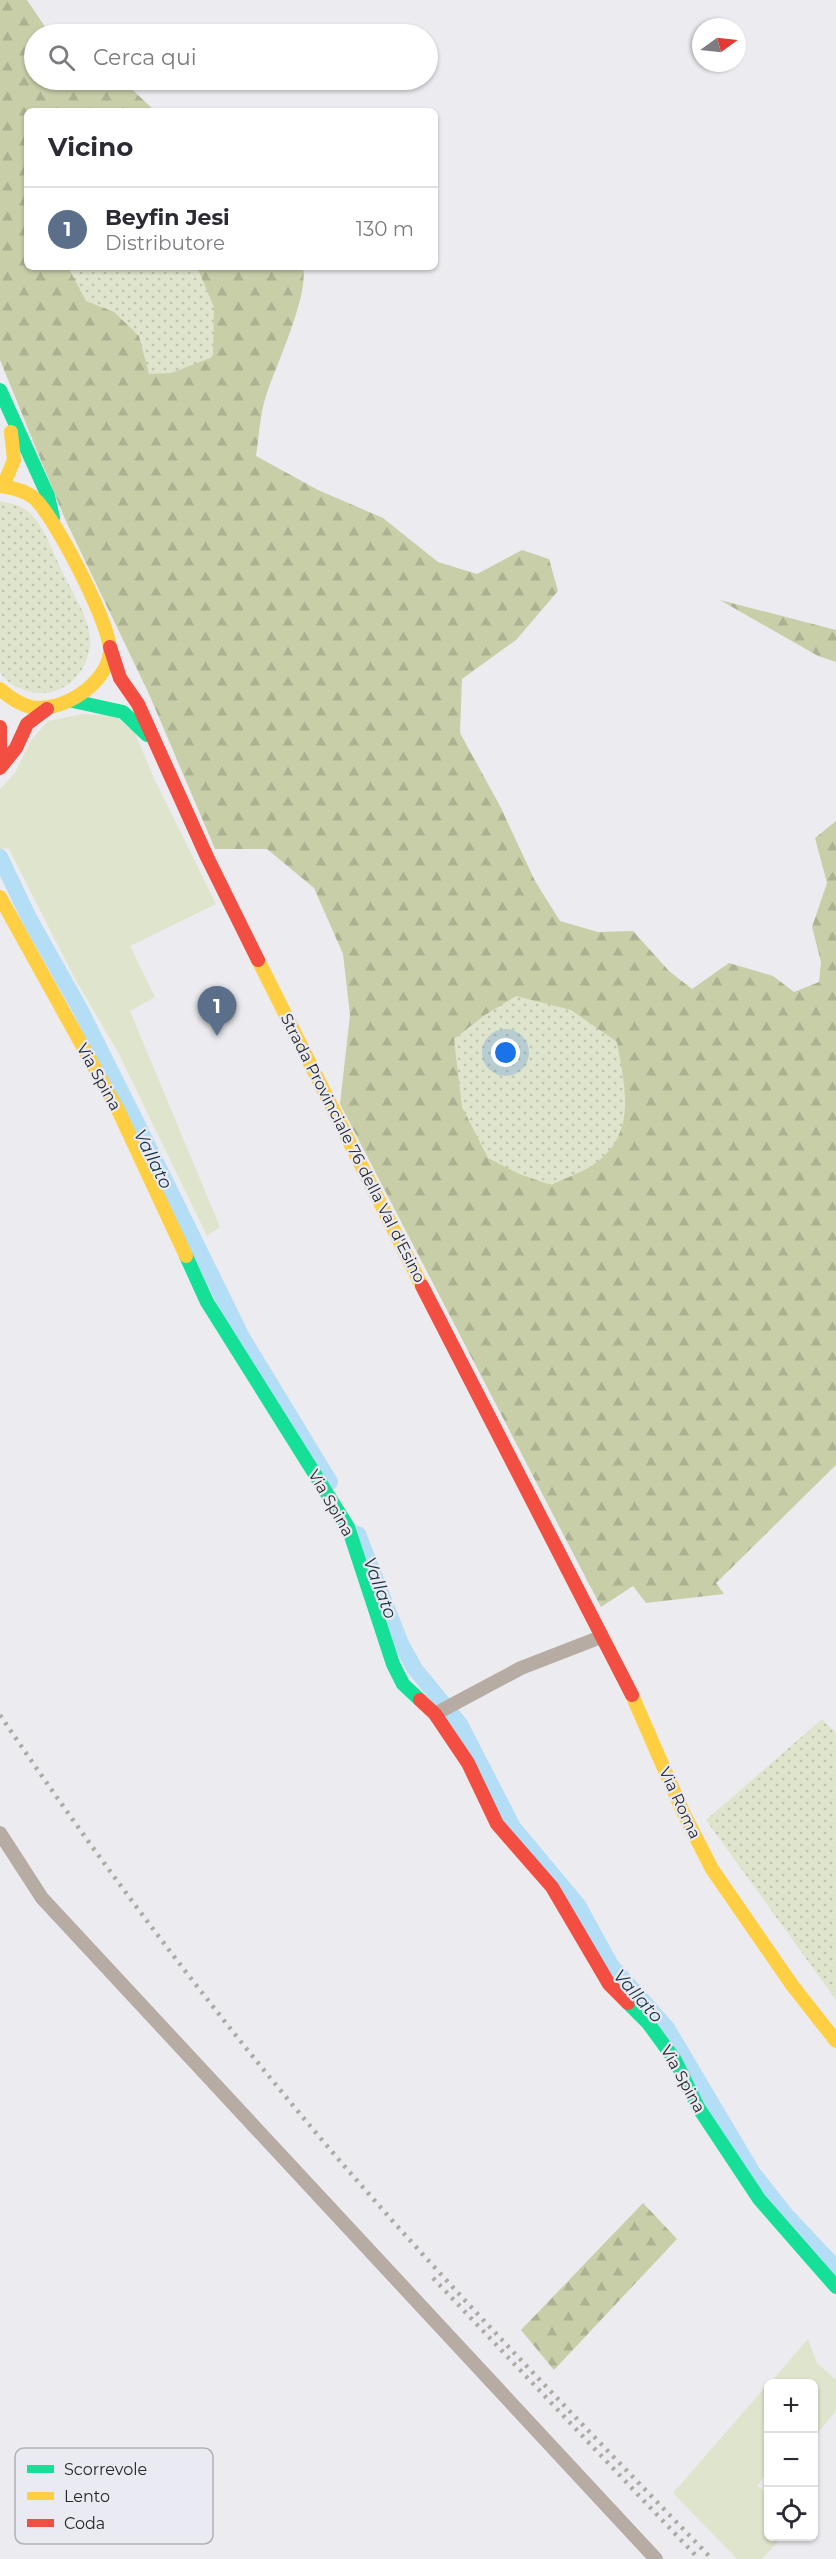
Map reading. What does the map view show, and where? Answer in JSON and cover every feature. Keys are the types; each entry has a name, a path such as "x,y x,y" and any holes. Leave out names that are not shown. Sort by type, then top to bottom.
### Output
{"main road":[{"name":"Strada Provinciale 76 della Val d'Esino","path":"1,391 15,447 16,461 13,473 1,486 24,492 54,520"},
{"name":"Strada Provinciale 76 della Val d'Esino","path":"1,391 48,496 54,520 85,586 120,678 138,704 207,857 331,1108 555,1546"},
{"path":"0,768 16,748 27,724 47,709 73,700 102,674 110,647"},
{"path":"0,689 20,705 47,709"},
{"name":"Strada Provinciale 76 della Val d'Esino","path":"73,700 123,712 157,747"},
{"path":"0,727 0,753"},
{"name":"Via Spina","path":"0,897 119,1112 207,1302 348,1527 393,1664 403,1684 442,1710 496,1824 552,1887 609,1983 648,2023 675,2060 698,2107 726,2153 759,2199 836,2287"},
{"name":"Via Roma","path":"555,1546 602,1637 712,1869 786,1976 836,2041"}],"street":[{"path":"442,1710 521,1668 602,1637"},
{"path":"0,1833 42,1898 656,2559"}],"green space":[{"path":"0,0 27,0 43,24 24,24 24,90 133,90 152,108 24,108 24,270 303,270 304,280 297,312 264,403 256,456 318,490 383,518 438,562 477,574 522,550 549,559 558,591 516,640 462,679 460,733 500,806 535,881 560,921 598,932 633,931 669,971 692,989 729,963 773,976 794,992 819,982 821,962 812,927 827,883 815,838 836,821 836,1465 716,1583 724,1594 646,1603 633,1586 601,1607 340,1104 350,1015 343,954 314,888 267,849 215,849 149,694 65,519 0,360"},
{"path":"70,270 198,270 214,307 213,357 171,373 149,374 139,336 114,312 86,301"},
{"path":"0,501 23,508 38,522 88,627 89,651 80,673 62,688 51,692 39,693 22,689 11,684 0,672"},
{"path":"720,600 836,630 836,662 818,656"},
{"path":"83,714 115,716 135,733 153,776 216,904 130,946 155,997 130,1011 220,1227 207,1236 119,1054 75,979 8,847 0,851 0,789 15,773 31,740 48,721"},
{"path":"516,996 571,1010 617,1042 623,1076 625,1109 617,1139 607,1153 593,1165 551,1185 519,1174 488,1158 462,1107 454,1039 485,1015"},
{"path":"822,1719 836,1733 836,2000 706,1820"},
{"path":"643,2203 677,2239 554,2370 521,2330"},
{"path":"808,2339 817,2363 836,2380 836,2411 818,2432 818,2379 773,2379"},
{"path":"764,2389 764,2477 757,2486 764,2490 764,2541 778,2541 762,2559 737,2559 673,2493"}],"waterway":[{"name":"Vallato","path":"0,857 29,918 80,1009 242,1337 330,1482"},
{"name":"Vallato","path":"358,1534 401,1644 415,1669 460,1724 513,1827 578,1905 611,1965 667,2028 753,2173 786,2215 836,2268"}],"railway":[{"path":"0,1715 80,1830 164,1943 250,2053 340,2161 477,2313 712,2559"},
{"path":"433,2278 699,2559"}],"traffic: fast":[{"path":"0,390 48,496 53,518"},
{"path":"73,701 123,712 147,735"},
{"path":"186,1256 207,1302 348,1527 393,1664 403,1684 420,1700"},
{"path":"628,2003 648,2023 675,2060 698,2107 759,2199 836,2287"}],"traffic: slow":[{"path":"3,486 14,460 11,432"},
{"path":"0,486 30,495 43,508 55,526 92,597 102,620 110,652 101,675 81,694 69,701 43,708 31,707 14,700 0,689"},
{"path":"0,897 119,1112 186,1256"},
{"path":"258,960 422,1286"},
{"path":"632,1695 683,1812 712,1869 792,1985 836,2041"}],"traffic: jam":[{"path":"110,647 120,678 138,704 207,857 258,960"},
{"path":"0,768 16,748 27,724 47,709"},
{"path":"0,727 0,753"},
{"path":"422,1286 632,1695"},
{"path":"420,1700 435,1714 468,1763 497,1824 552,1887 609,1984 628,2003"}],"place":[{"name":"Beyfin Jesi","path":"217,1036"}]}
